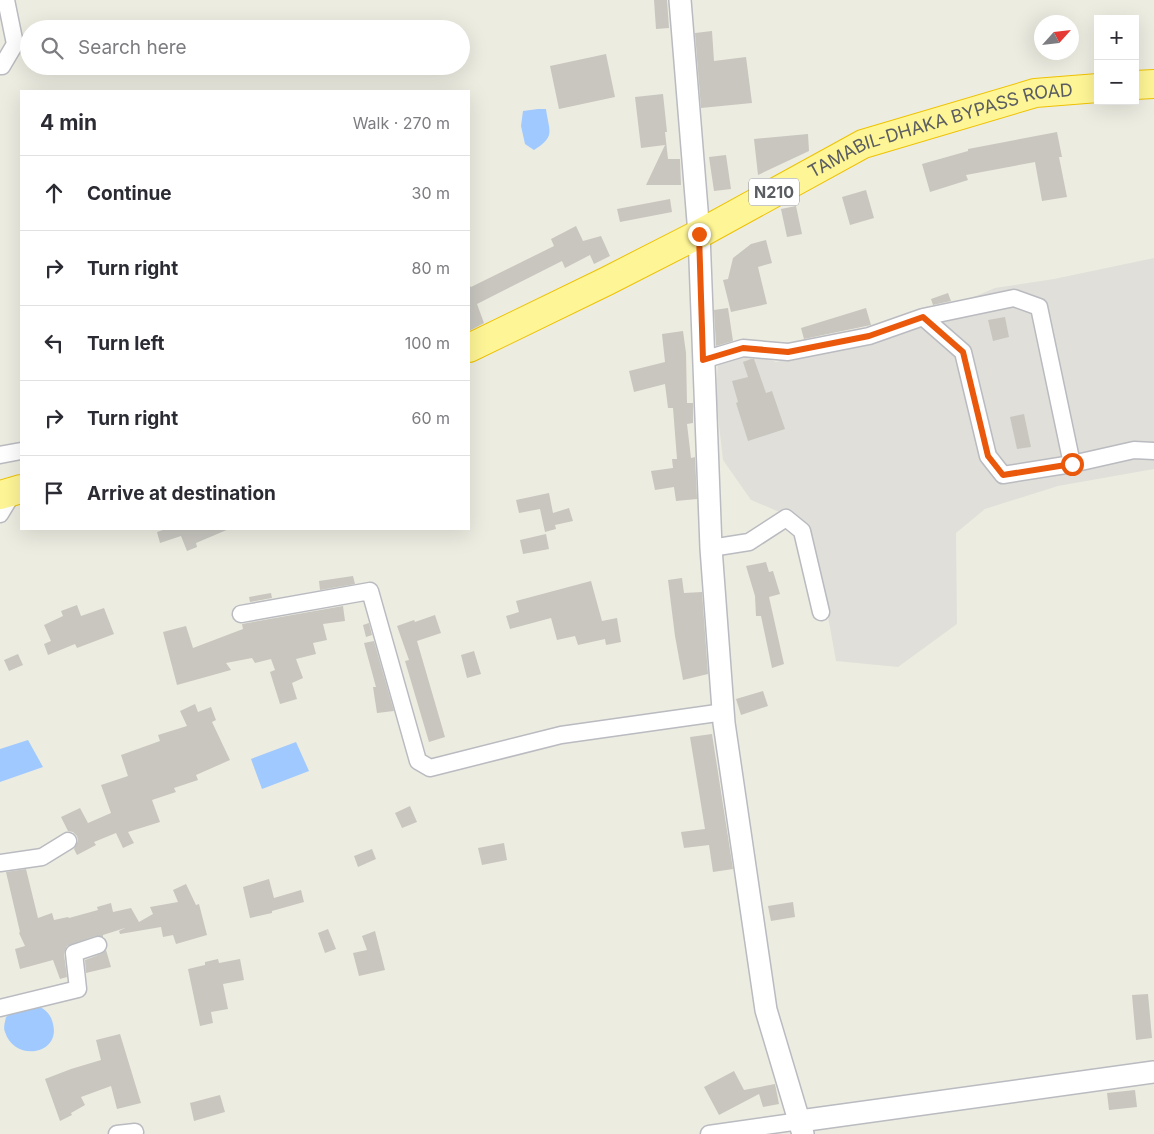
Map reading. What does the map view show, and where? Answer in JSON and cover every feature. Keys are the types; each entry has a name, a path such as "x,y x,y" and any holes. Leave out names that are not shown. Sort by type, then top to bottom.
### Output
{"highway":[{"path":"1139,85 1154,84"},
{"name":"TAMABIL-DHAKA BYPASS ROAD","path":"470,348 699,234 863,144 1035,93 1094,88"}],"street":[{"path":"0,66 2,66 15,44 6,0"},
{"path":"680,0 699,234 711,548 724,712 766,1010 802,1127"},
{"path":"703,360 743,348 788,352 869,336 923,317 1014,298 1039,307 1072,464"},
{"path":"923,317 963,352 988,456 1003,475 1072,464 1134,450 1154,451"},
{"path":"0,455 20,451"},
{"path":"0,514 12,492"},
{"path":"711,548 750,542 786,518 802,531 821,612"},
{"path":"241,614 370,591 418,761 430,768 561,735 724,712"},
{"path":"0,863 42,857 68,841"},
{"path":"0,1008 78,989 74,953 98,945"},
{"path":"709,1134 802,1127 1154,1072"},
{"path":"117,1134 135,1132"}],"shaded area":[{"path":"1154,258 1154,469 1058,486 985,509 956,533 957,624 898,667 836,661 822,583 801,521 751,500 723,460 716,398 718,361 728,356 756,354 776,362 876,338 995,288 1054,279"}],"water":[{"path":"546,109 549,133 546,141 534,150 525,144 521,126 523,111"},
{"path":"28,740 43,767 0,782 0,749"},
{"path":"296,742 309,771 262,789 251,759"},
{"path":"36,1005 45,1010 51,1017 54,1034 44,1048 36,1051 27,1051 18,1048 10,1042 4,1027 6,1017 22,1007"}],"building":[{"path":"654,0 667,0 669,28 656,29"},
{"path":"712,31 714,61 746,57 752,103 701,108 695,33"},
{"path":"606,54 615,97 559,109 550,66"},
{"path":"663,94 668,159 680,159 681,185 646,185 665,145 641,148 635,97"},
{"path":"1057,132 1062,157 1059,157 1067,197 1042,201 1035,162 966,175 968,180 930,192 922,164 968,151 968,149"},
{"path":"808,134 809,151 758,175 754,139"},
{"path":"726,155 731,189 714,191 709,157"},
{"path":"866,190 874,218 850,225 842,197"},
{"path":"670,199 672,212 620,222 617,209"},
{"path":"796,206 802,234 787,237 781,209"},
{"path":"576,226 583,241 601,236 610,256 594,264 590,255 565,268 562,261 477,304 484,323 470,330 470,286 554,246 551,239"},
{"path":"766,240 772,263 758,267 767,304 731,312 723,280 728,279 733,258 751,244"},
{"path":"948,293 951,301 933,305 931,299"},
{"path":"728,308 733,341 716,346 714,310"},
{"path":"866,308 871,325 804,339 801,328"},
{"path":"1005,317 1009,337 993,341 988,320"},
{"path":"683,331 686,353 687,403 693,403 693,423 687,424 691,458 695,457 697,499 676,501 674,487 655,490 651,471 673,468 672,459 677,459 673,408 668,408 665,384 634,392 629,371 665,362 662,334"},
{"path":"754,359 766,393 772,391 785,429 748,441 736,403 738,402 732,381 748,377 743,362"},
{"path":"1024,414 1031,447 1017,449 1010,417"},
{"path":"549,493 553,513 569,508 573,521 555,525 556,529 545,532 540,509 519,513 516,500"},
{"path":"163,530 227,530 196,543 197,547 187,551 181,536 160,543 157,532"},
{"path":"546,534 549,549 523,554 520,540"},
{"path":"766,562 769,572 773,571 780,594 769,597 784,664 772,668 761,616 756,616 755,596 746,566"},
{"path":"353,576 355,584 320,590 319,581"},
{"path":"682,578 684,593 702,592 708,674 683,680 668,580"},
{"path":"591,581 602,621 617,618 621,642 606,645 605,639 578,645 575,636 557,640 551,618 510,629 506,616 519,612 516,601"},
{"path":"271,593 272,598 250,602 249,597"},
{"path":"77,605 81,616 104,608 114,634 77,648 75,644 48,655 44,644 51,641 44,625 63,616 61,611"},
{"path":"343,606 345,621 323,624 327,640 313,643 316,654 296,659 303,678 292,683 297,699 280,704 270,672 275,670 271,659 255,663 252,658 226,663 231,670 177,685 163,632 186,626 193,648 243,629 242,624"},
{"path":"435,615 441,633 417,641 445,737 429,742 405,661 409,660 397,626"},
{"path":"369,623 372,635 366,637 363,625"},
{"path":"374,641 394,711 377,713 373,687 376,687 364,643"},
{"path":"474,651 481,674 467,678 461,655"},
{"path":"18,654 23,665 9,671 4,660"},
{"path":"763,691 768,706 741,715 736,699"},
{"path":"195,704 198,712 211,707 216,720 212,722 230,760 196,775 198,780 174,788 176,792 152,800 160,822 128,832 134,843 123,848 116,833 94,842 96,845 77,855 74,849 78,841 77,836 73,832 68,831 61,817 80,808 88,823 111,813 101,785 128,776 121,755 160,741 158,735 187,726 180,711"},
{"path":"712,734 733,869 713,872 709,845 684,848 681,832 705,829 690,737"},
{"path":"410,806 417,822 402,828 395,813"},
{"path":"504,843 507,860 482,865 478,848"},
{"path":"372,849 376,859 358,867 354,856"},
{"path":"26,869 38,918 52,913 54,920 69,918 98,910 97,907 111,903 113,912 131,908 139,922 153,914 150,907 178,902 173,890 186,884 196,905 199,904 207,935 176,944 173,935 163,937 161,927 120,934 119,931 125,928 103,935 103,937 95,936 67,946 64,954 67,977 60,979 53,960 20,969 15,949 25,946 19,933 6,872"},
{"path":"269,879 274,898 301,890 304,902 250,918 243,887"},
{"path":"793,902 795,917 771,921 768,906"},
{"path":"328,929 336,949 325,953 318,933"},
{"path":"375,931 385,970 359,976 353,953 367,950 362,936"},
{"path":"106,950 111,967 86,973 85,960"},
{"path":"218,959 219,963 240,959 244,980 223,984 228,1009 211,1012 213,1023 200,1026 188,969 205,965 205,962"},
{"path":"1148,994 1152,1038 1136,1040 1132,995"},
{"path":"120,1034 141,1103 117,1109 111,1086 81,1097 85,1105 60,1121 45,1079 101,1060 96,1040"},
{"path":"734,1071 744,1090 775,1084 779,1104 763,1107 759,1094 719,1115 704,1087"},
{"path":"1135,1090 1137,1107 1109,1110 1107,1093"},
{"path":"220,1095 225,1112 194,1121 190,1103"}],"route":[{"path":"699,234 703,360 743,348 788,352 869,336 923,317 963,352 988,456 1003,475 1072,464"}]}
